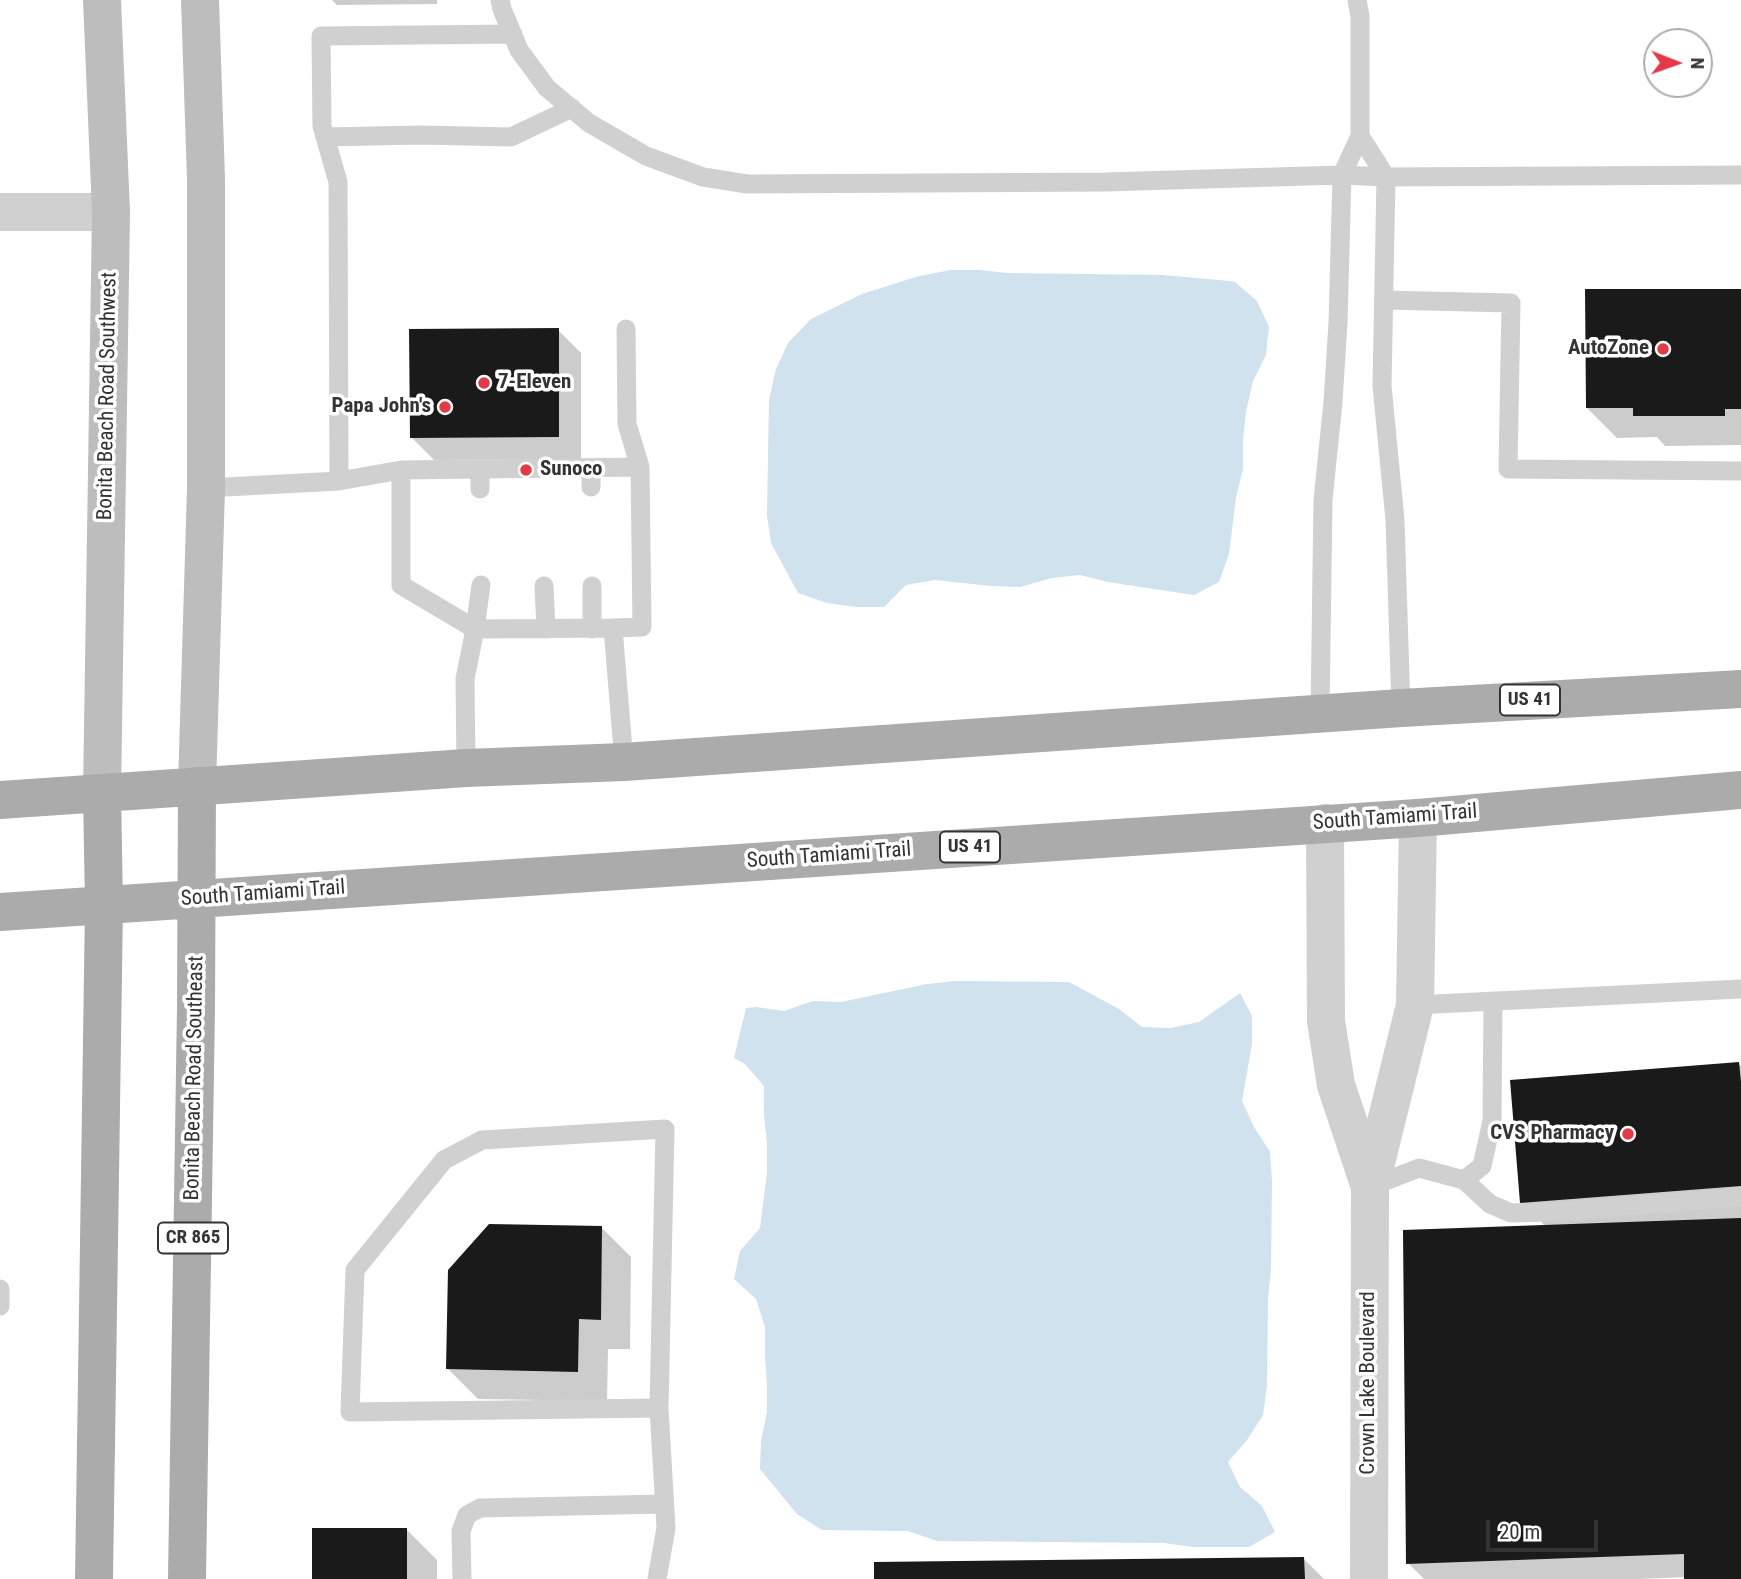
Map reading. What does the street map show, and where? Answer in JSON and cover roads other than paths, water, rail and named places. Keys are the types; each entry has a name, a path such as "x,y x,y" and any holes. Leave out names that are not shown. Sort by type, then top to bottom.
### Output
{"main road":[{"name":"Bonita Beach Road Southwest","path":"102,0 111,212 102,793"},
{"name":"CR 865","path":"197,786 206,488 206,179 200,0"},
{"name":"US 41","path":"0,800 466,768 624,762 1320,713 1741,689"},
{"name":"Bonita Beach Road Southeast","path":"187,1579 198,898 197,786"},
{"name":"South Tamiami Trail","path":"0,912 1418,818 1741,790"},
{"path":"94,1579 104,906 102,793"}],"street":[{"path":"0,212 111,212"},
{"name":"Crown Lake Boulevard","path":"1369,1579 1370,1186 1415,1005 1418,818"},
{"name":"Crown Lake Boulevard","path":"1325,823 1326,1021 1336,1085 1370,1186"}],"lane":[{"path":"500,0 519,50 547,88 589,123 646,156 703,177 747,184 1105,181 1342,175 1741,175"},
{"path":"1320,713 1323,500 1338,323 1342,175 1360,136 1360,16 1357,0"},
{"path":"339,481 338,181 322,126 321,36 513,34"},
{"path":"325,136 511,137 572,108"},
{"path":"1360,136 1386,177 1382,386 1395,520 1401,708"},
{"path":"1384,300 1511,303 1508,469 1741,471"},
{"path":"401,470 401,585 475,629 642,626 640,467 627,424 626,329"},
{"path":"206,488 339,481 401,470 480,479 591,478 640,467"},
{"path":"466,768 465,679 481,584"},
{"path":"544,586 546,629"},
{"path":"592,586 592,628"},
{"path":"613,628 624,762"},
{"path":"1415,1005 1741,989"},
{"path":"1464,1180 1482,1166 1492,1121 1493,1002"},
{"path":"657,1579 666,1528 659,1408 665,1129 482,1140 444,1160 355,1270 350,1412 659,1408"},
{"path":"1370,1186 1419,1168 1464,1180 1490,1204 1511,1213 1741,1196"},
{"path":"0,1289 0,1306"},
{"path":"461,1579 461,1531 467,1515 480,1508 664,1504"}],"water":[{"path":"951,270 1163,275 1230,281 1235,282 1257,301 1269,327 1266,355 1253,381 1246,412 1243,469 1236,497 1229,554 1219,582 1194,595 1080,575 1052,578 1020,587 935,580 906,585 884,607 827,603 798,593 771,543 767,515 769,400 776,369 788,343 811,319 862,294 919,276"},
{"path":"955,981 1069,982 1119,1009 1142,1027 1170,1028 1199,1022 1240,993 1252,1016 1252,1044 1242,1101 1270,1152 1271,1269 1267,1386 1263,1415 1228,1462 1240,1487 1262,1506 1275,1532 1249,1547 1193,1547 1164,1543 937,1541 908,1531 822,1530 797,1514 760,1469 761,1441 767,1412 765,1327 756,1299 734,1279 740,1251 760,1228 767,1172 764,1086 745,1064 734,1058 746,1008 784,1011 813,1001 841,1002 927,984"}],"place":[{"name":"AutoZone","path":"1663,349"},
{"name":"7-Eleven","path":"484,383"},
{"name":"Papa John's","path":"445,407"},
{"name":"Sunoco","path":"526,470"},
{"name":"CVS Pharmacy","path":"1628,1134"}]}
